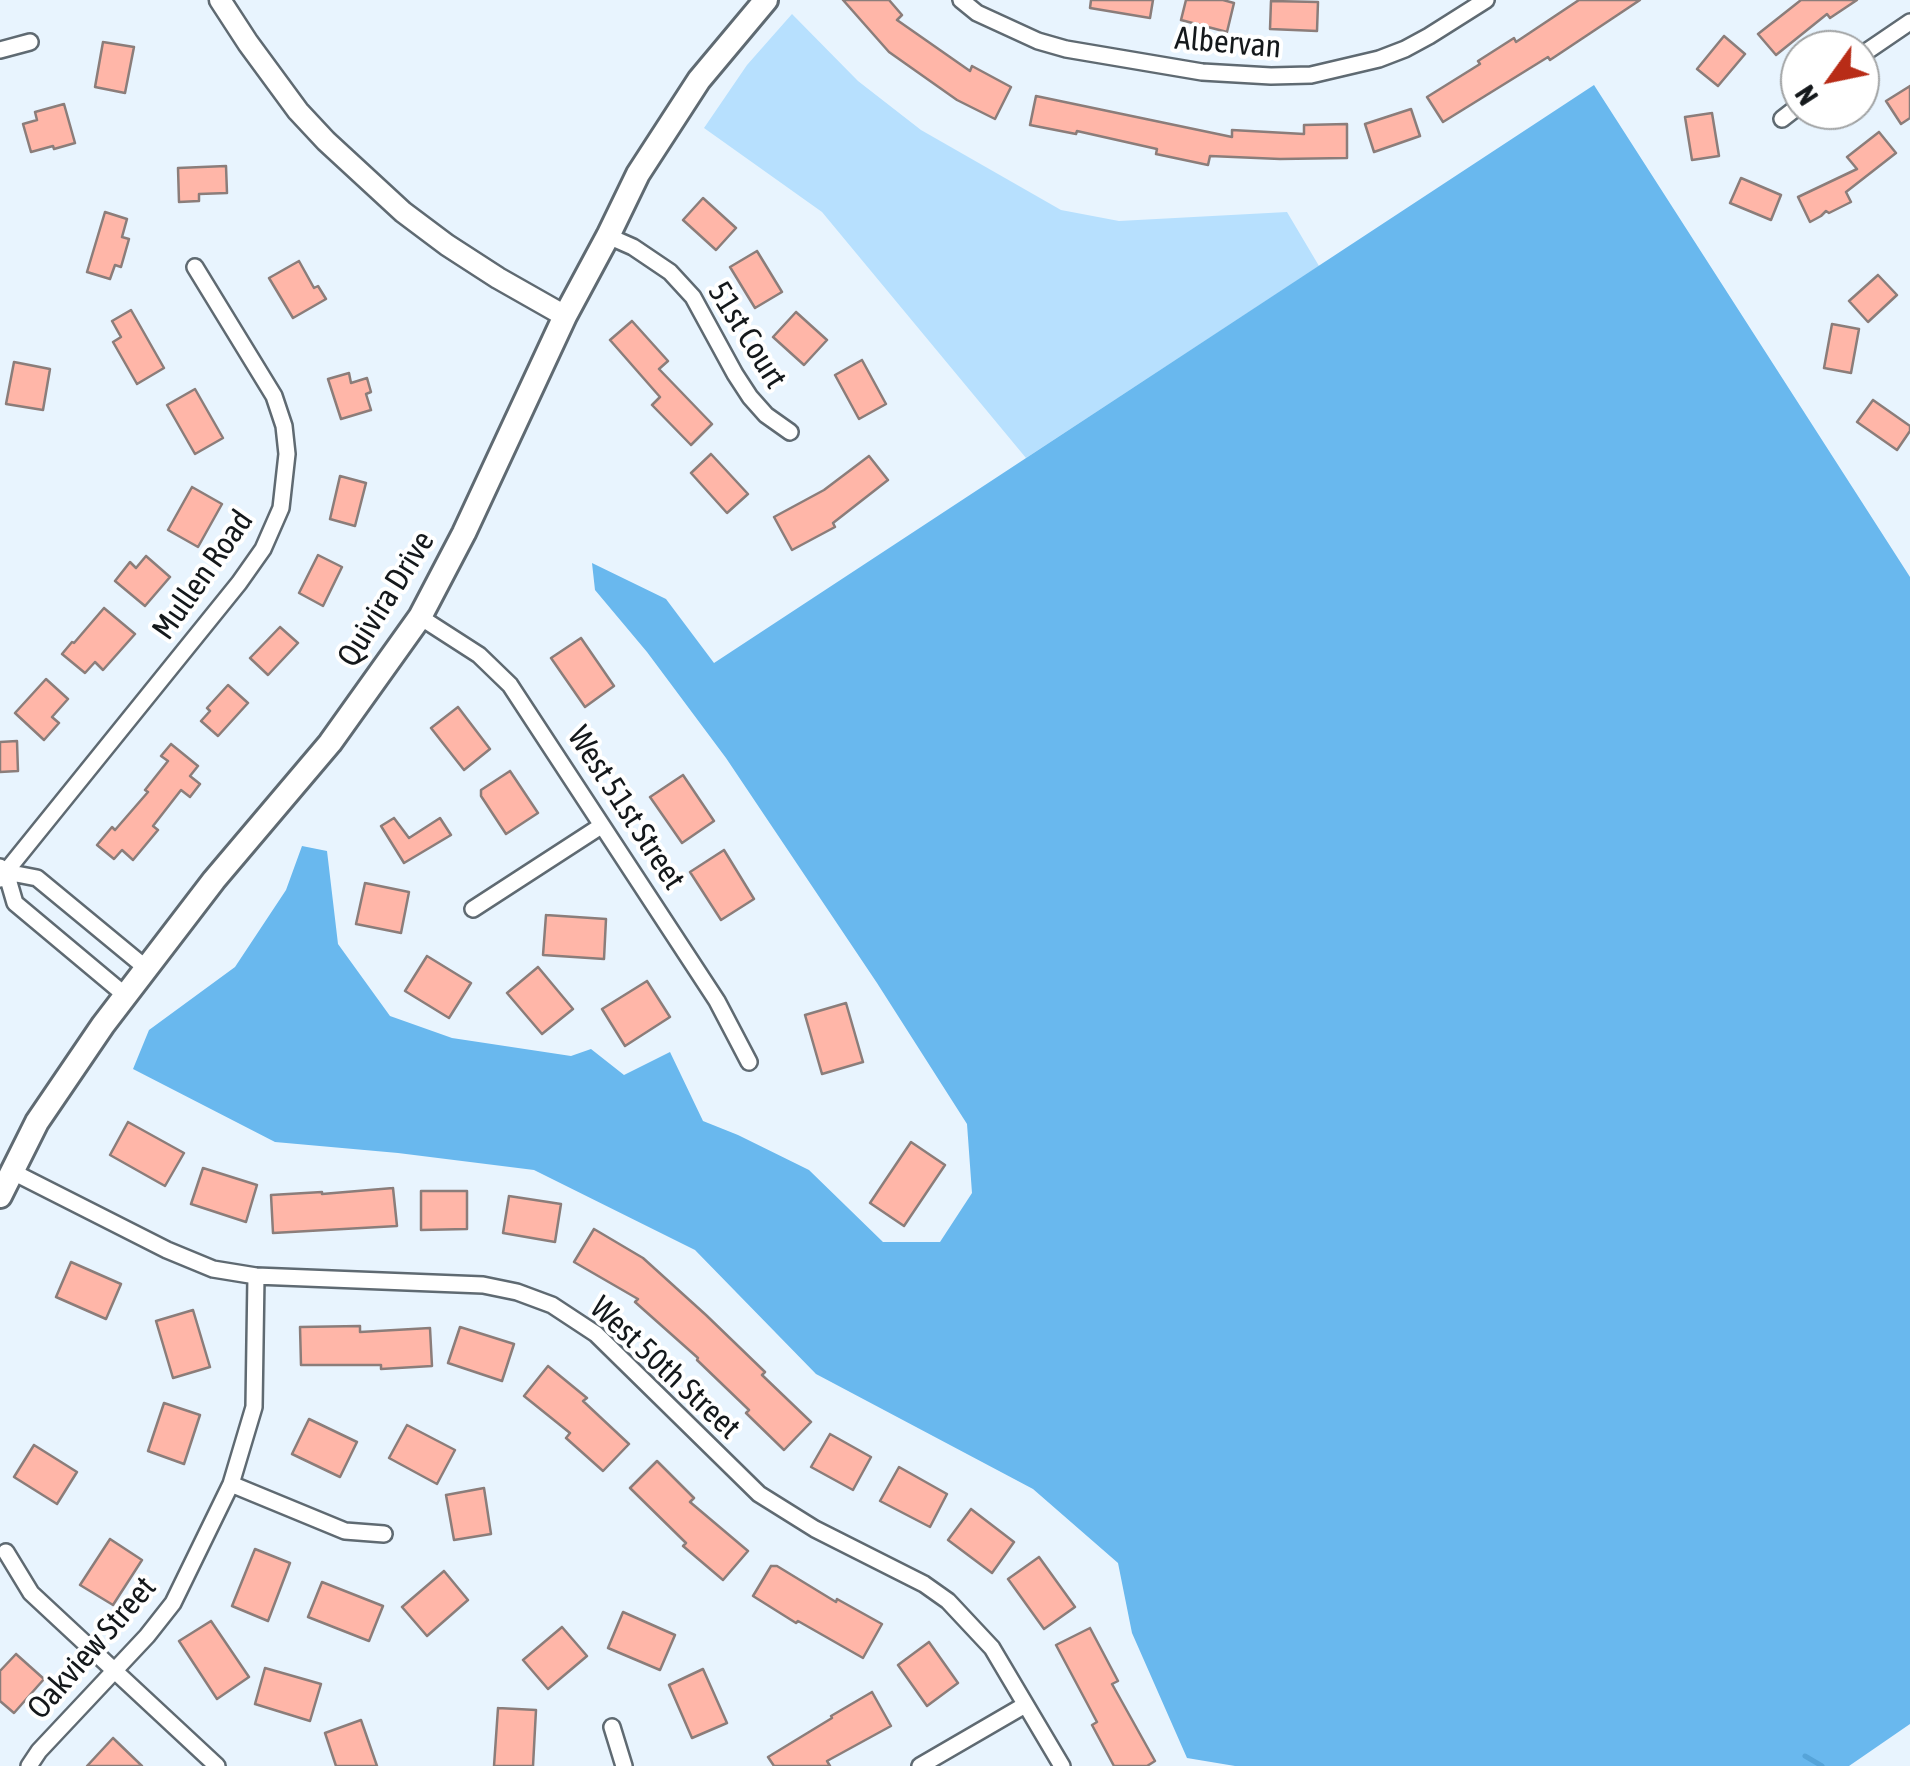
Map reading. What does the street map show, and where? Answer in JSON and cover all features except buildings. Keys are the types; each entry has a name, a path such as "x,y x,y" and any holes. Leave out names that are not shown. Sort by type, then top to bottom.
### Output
{"main road":[{"name":"Quivira Drive","path":"0,1196 54,1096 125,995 214,880 330,743 420,617 638,174 699,80 766,0"}],"street":[{"path":"220,0 298,111 392,202 447,245 565,316"},
{"name":"Albervan","path":"960,0 1038,41 1066,48 1202,72 1272,76 1311,75 1379,58 1429,36 1486,0"},
{"path":"1880,42 1910,22"},
{"path":"0,50 30,42"},
{"name":"51st Court","path":"608,236 633,247 670,272 693,297 750,397 766,416 790,432"},
{"name":"Mullen Road","path":"2,873 239,582 263,549 281,508 287,454 284,426 274,396 195,267"},
{"name":"West 51st Street","path":"420,617 479,656 510,685 716,1001 749,1062"},
{"path":"474,909 602,826"},
{"path":"2,873 37,878 146,968"},
{"path":"2,873 15,903 125,995"},
{"name":"West 50th Street","path":"12,1171 213,1269 256,1276 483,1285 517,1292 552,1306 596,1334 759,1494 814,1529 924,1584 948,1601 992,1648 1062,1766"},
{"name":"Oakview Street","path":"29,1766 173,1604 231,1484 254,1407 256,1276"},
{"path":"231,1484 345,1531 384,1534"},
{"path":"6,1552 31,1593 217,1766"},
{"path":"920,1766 1025,1705"},
{"path":"612,1727 624,1766"}],"shaded area":[{"path":"792,14 858,81 921,130 1061,210 1119,221 1287,212 1319,266 1026,458 822,212 704,128 747,65"},
{"path":"1594,85 1910,577 1910,1724 1849,1766 1235,1766 1187,1758 1132,1633 1118,1563 1033,1489 816,1374 695,1250 534,1170 275,1142 133,1069 149,1030 235,967 286,890 302,846 327,851 338,944 390,1016 452,1038 571,1056 591,1049 624,1075 670,1052 703,1121 809,1170 883,1242 940,1242 972,1193 967,1124 726,758 595,590 592,563 666,599 714,663"}],"waterway":[{"path":"1805,1756 1822,1766"}]}
